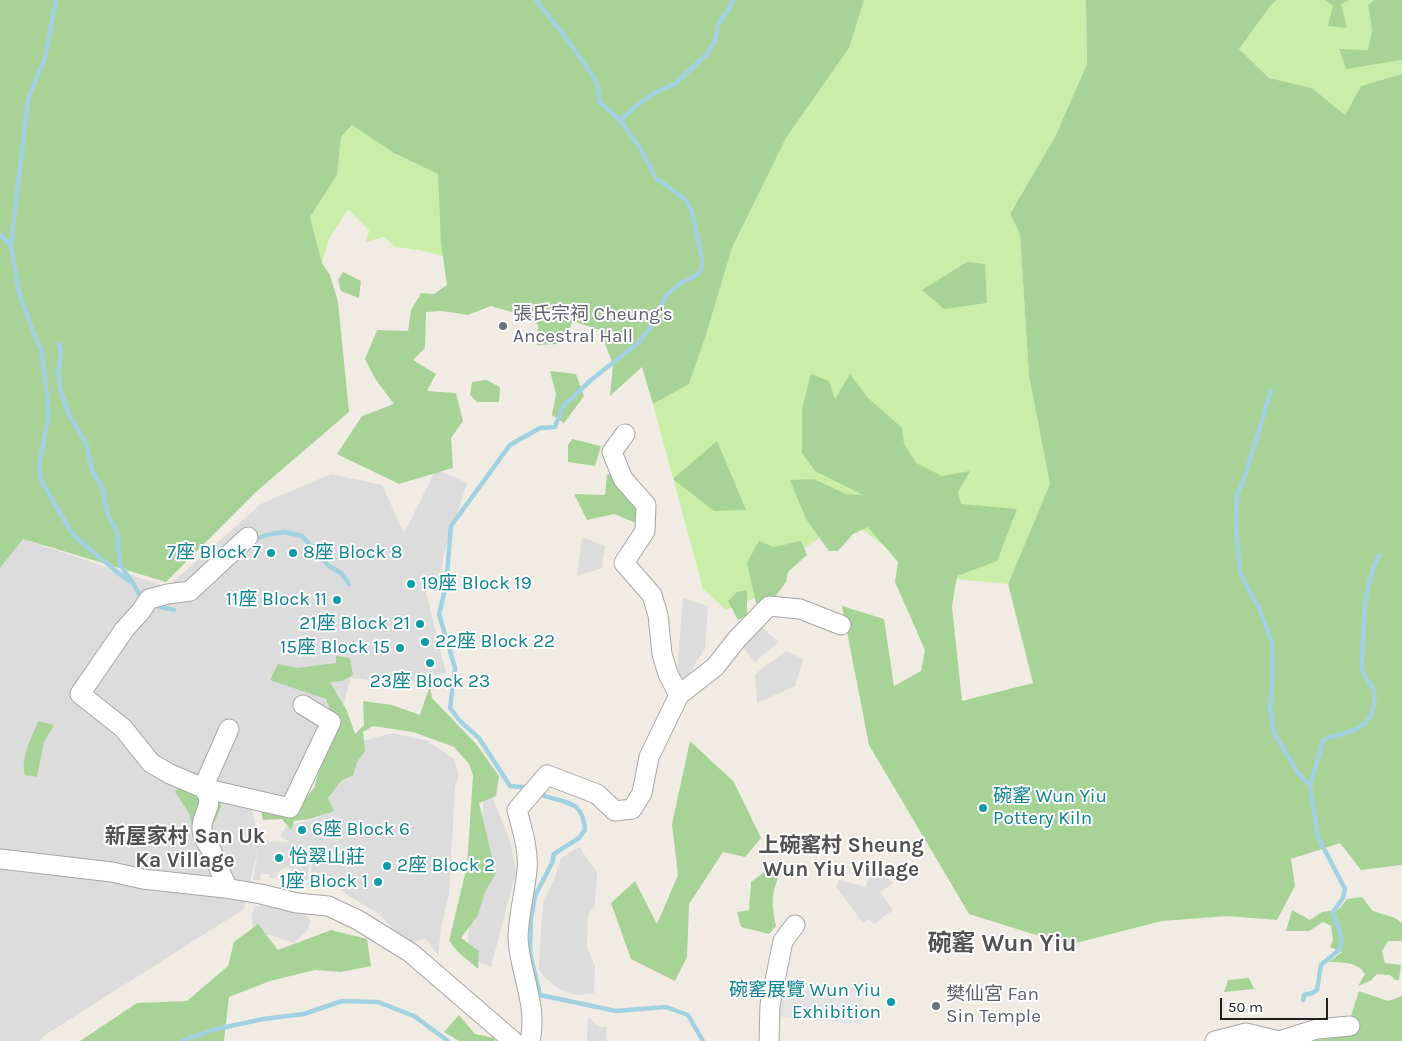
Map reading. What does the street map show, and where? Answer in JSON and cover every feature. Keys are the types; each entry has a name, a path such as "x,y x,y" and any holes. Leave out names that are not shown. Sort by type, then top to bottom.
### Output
{"street":[{"path":"625,434 612,452 623,479 646,505 646,522 645,531 624,563 652,595 658,615 662,654 668,674 679,695"},
{"path":"248,537 190,591 168,594 145,605 124,630 80,694 123,728 151,763 170,774 203,788 290,808 331,722 303,705"},
{"path":"530,1041 533,1018 518,939 527,868 524,839 517,810 547,776 597,794 615,811 632,809 642,793 649,757 679,695 715,667 737,639 769,606 800,609 841,626"},
{"path":"203,788 229,729"},
{"path":"203,788 209,794 207,813 202,826 203,838 212,851 225,888"},
{"path":"0,859 112,872 143,879 225,888 297,903 328,906 358,920 411,953 513,1041"},
{"path":"769,1041 770,1006 783,941 795,925"},
{"path":"1215,1041 1246,1033 1279,1041 1317,1029 1350,1026"}],"shaded area":[{"path":"436,469 467,483 443,557 441,583 424,584 446,673 403,684 351,678 337,727 297,815 251,807 259,841 290,842 280,836 286,826 319,818 315,798 362,741 392,733 428,741 454,759 459,776 455,786 449,894 441,928 438,955 426,939 406,943 379,914 347,895 325,874 311,873 313,847 309,847 308,880 303,880 288,867 281,870 275,878 269,878 270,874 261,874 260,880 253,880 258,848 244,909 45,1035 39,1041 0,1041 0,567 22,539 167,587 261,504 331,474 382,485 404,533"},
{"path":"582,537 605,546 602,568 577,576"},
{"path":"683,598 708,606 705,648 685,681 677,673"},
{"path":"762,627 778,642 755,662 740,645"},
{"path":"786,651 803,659 795,686 757,703 755,674"},
{"path":"486,781 510,841 516,872 491,967 466,956"},
{"path":"579,847 597,872 595,905 588,915 587,947 595,966 594,993 576,995 559,989 545,978 539,969 544,899 554,880 561,858"},
{"path":"871,869 894,883 880,892 893,910 874,924 869,919 863,923 836,887 839,880 866,887"},
{"path":"261,906 306,912 310,921 308,930 294,943 270,935 253,935 252,913 255,907"},
{"path":"782,981 864,987 861,1024 779,1017"},
{"path":"588,1018 598,1026 607,1027 606,1041 587,1041"}],"green space":[{"path":"0,0 864,0 849,48 786,138 732,248 689,384 653,404 642,367 610,396 613,365 600,330 572,321 569,333 558,344 537,345 538,325 522,315 491,306 468,315 442,311 426,312 425,348 413,360 436,374 427,391 456,393 463,421 451,438 453,468 399,484 337,454 362,416 394,404 376,380 365,359 377,330 408,331 411,310 421,293 434,294 447,285 441,243 438,174 394,153 352,125 341,137 337,175 310,217 322,263 330,275 338,302 349,412 257,491 166,582 23,539 0,568"},
{"path":"864,0 1086,0 1087,64 1055,137 1010,214 1020,234 1029,376 1050,484 1008,584 924,576 848,519 806,547 760,596 726,610 703,589 653,404 689,384 732,248 786,138 849,48"},
{"path":"1086,0 1277,0 1271,5 1239,49 1269,78 1312,88 1345,115 1361,86 1402,74 1402,865 1361,870 1340,843 1291,859 1295,886 1277,920 1227,916 1162,921 1068,945 969,914 869,745 842,606 884,619 894,686 921,671 925,650 895,582 898,562 868,527 853,534 838,551 829,551 806,519 790,480 814,479 846,494 863,495 815,471 802,453 802,409 811,374 829,381 835,399 850,374 867,397 902,428 904,444 916,463 942,476 970,471 958,492 961,504 1017,509 997,561 957,576 952,607 962,701 1033,683 1008,584 1050,484 1029,376 1020,234 1010,214 1055,137 1087,64"},
{"path":"1277,0 1325,0 1333,5 1346,28 1341,4 1350,0 1374,0 1368,6 1372,30 1368,50 1339,50 1346,68 1402,60 1402,74 1361,86 1345,115 1312,88 1269,78 1239,49 1271,5"},
{"path":"1325,0 1350,0 1341,4 1347,28 1328,26 1333,6"},
{"path":"1374,0 1402,0 1402,60 1346,69 1339,49 1368,50 1372,30 1368,5"},
{"path":"353,125 394,153 438,174 443,256 395,247 384,237 366,242 369,230 348,209 329,239 322,263 310,217 337,175 341,137"},
{"path":"967,262 985,264 987,303 944,309 922,290"},
{"path":"343,272 361,281 359,298 341,291 338,280"},
{"path":"550,371 576,374 584,396 564,423 552,415 556,394"},
{"path":"486,380 500,387 499,402 477,402 470,395 472,382"},
{"path":"572,439 601,446 595,466 568,462 568,445"},
{"path":"717,441 746,510 714,511 673,479"},
{"path":"626,467 638,481 636,523 614,514 587,520 574,494 605,495 607,475"},
{"path":"759,541 774,547 801,541 807,555 788,572 786,582 775,597 757,607 747,563"},
{"path":"747,590 747,615 738,620 728,601 737,592"},
{"path":"336,656 350,658 353,675 342,681 330,682 347,711 355,734 364,725 363,701 392,705 420,715 430,685 432,698 477,745 499,776 496,796 479,803 496,873 485,892 478,915 461,938 479,951 478,969 459,953 449,941 467,866 473,775 469,764 454,747 413,732 373,726 363,732 365,751 357,762 353,775 341,781 328,798 334,811 310,819 294,821 291,830 282,819 263,820 261,810 294,813 314,788 329,736 336,725 326,699 270,680 278,664 298,668 336,663"},
{"path":"38,721 54,725 44,742 37,777 25,775 24,761"},
{"path":"690,741 734,782 761,838 745,857 723,852 689,904 687,957 675,981 631,959 611,903 635,881 657,924 678,875 672,824"},
{"path":"194,772 215,782 221,805 208,835 194,833 189,813 175,792"},
{"path":"771,867 782,869 773,897 776,926 769,934 741,927 737,912 749,910 751,882"},
{"path":"1362,897 1373,911 1395,918 1402,923 1402,941 1388,941 1382,951 1385,963 1401,965 1399,980 1395,980 1390,975 1377,974 1370,981 1358,986 1365,974 1362,970 1354,965 1329,962 1342,952 1330,947 1333,940 1331,926 1323,922 1309,931 1286,931 1292,910 1310,920 1322,912 1339,909 1347,899"},
{"path":"258,924 278,950 331,930 367,939 371,966 341,972 315,970 270,981 229,997 224,1041 80,1041 137,1003 187,1001 228,966 234,942"},
{"path":"1249,978 1254,989 1224,992 1228,980"},
{"path":"1359,991 1388,1001 1402,996 1402,1041 1310,1041 1331,1038 1336,1021 1350,1019"},
{"path":"459,1015 475,1034 494,1038 495,1041 459,1041 444,1032"}],"waterway":[{"path":"11,245 28,99 45,58 56,0"},
{"path":"528,789 510,786 479,738 460,721 450,708 455,668 439,614 446,586 451,526 510,445 540,428 555,427 563,406 591,380 638,343 655,321 666,295 681,283 697,275 702,269 702,259 692,211 685,199 656,178 640,148 620,120 599,102 598,87 593,76 536,0"},
{"path":"620,120 656,92 675,84 706,55 714,43 719,23 734,0"},
{"path":"0,235 11,245 19,292 35,337 41,348 48,403 48,419 39,465 41,480 70,530 78,539 133,583 144,599"},
{"path":"59,344 61,353 58,372 60,388 68,413 86,443 92,471 102,488 108,515 118,534 121,566 133,583"},
{"path":"1271,391 1245,476 1237,495 1236,526 1240,572 1259,608 1272,642 1273,668 1270,710 1274,733 1298,773 1310,786 1318,837 1345,889 1343,898 1333,912 1342,939 1340,949 1321,965 1317,990 1304,995 1303,1000"},
{"path":"252,541 266,535 284,532 302,536 329,566 341,573 349,584"},
{"path":"1310,786 1323,741 1356,729 1368,720 1372,714 1374,691 1364,674 1362,661 1366,597 1374,565 1379,555"},
{"path":"152,605 174,610"},
{"path":"537,793 570,803 576,807 583,819 585,830 579,838 554,854 552,863 535,896 531,919 530,953 540,995 616,1011 666,1007 688,1015 703,1041"},
{"path":"182,1041 212,1030 263,1019 304,1014 342,1001 378,1002 414,1016 448,1041"}],"place":[{"name":"張氏宗祠 Cheung's Ancestral Hall","path":"503,326"},
{"name":"7座 Block 7","path":"271,553"},
{"name":"8座 Block 8","path":"293,553"},
{"name":"19座 Block 19","path":"411,584"},
{"name":"11座 Block 11","path":"337,600"},
{"name":"21座 Block 21","path":"420,624"},
{"name":"22座 Block 22","path":"425,642"},
{"name":"15座 Block 15","path":"400,648"},
{"name":"23座 Block 23","path":"430,663"},
{"name":"碗窰 Wun Yiu Pottery Kiln","path":"983,808"},
{"name":"6座 Block 6","path":"302,830"},
{"name":"怡翠山莊","path":"279,858"},
{"name":"2座 Block 2","path":"387,866"},
{"name":"1座 Block 1","path":"378,882"},
{"name":"碗窰展覽 Wun Yiu Exhibition","path":"891,1002"},
{"name":"樊仙宮 Fan Sin Temple","path":"936,1006"}],"district":[{"name":"新屋家村 San Uk Ka Village","path":"185,849"},
{"name":"上碗窰村 Sheung Wun Yiu Village","path":"841,858"},
{"name":"碗窰 Wun Yiu","path":"1002,944"}]}
